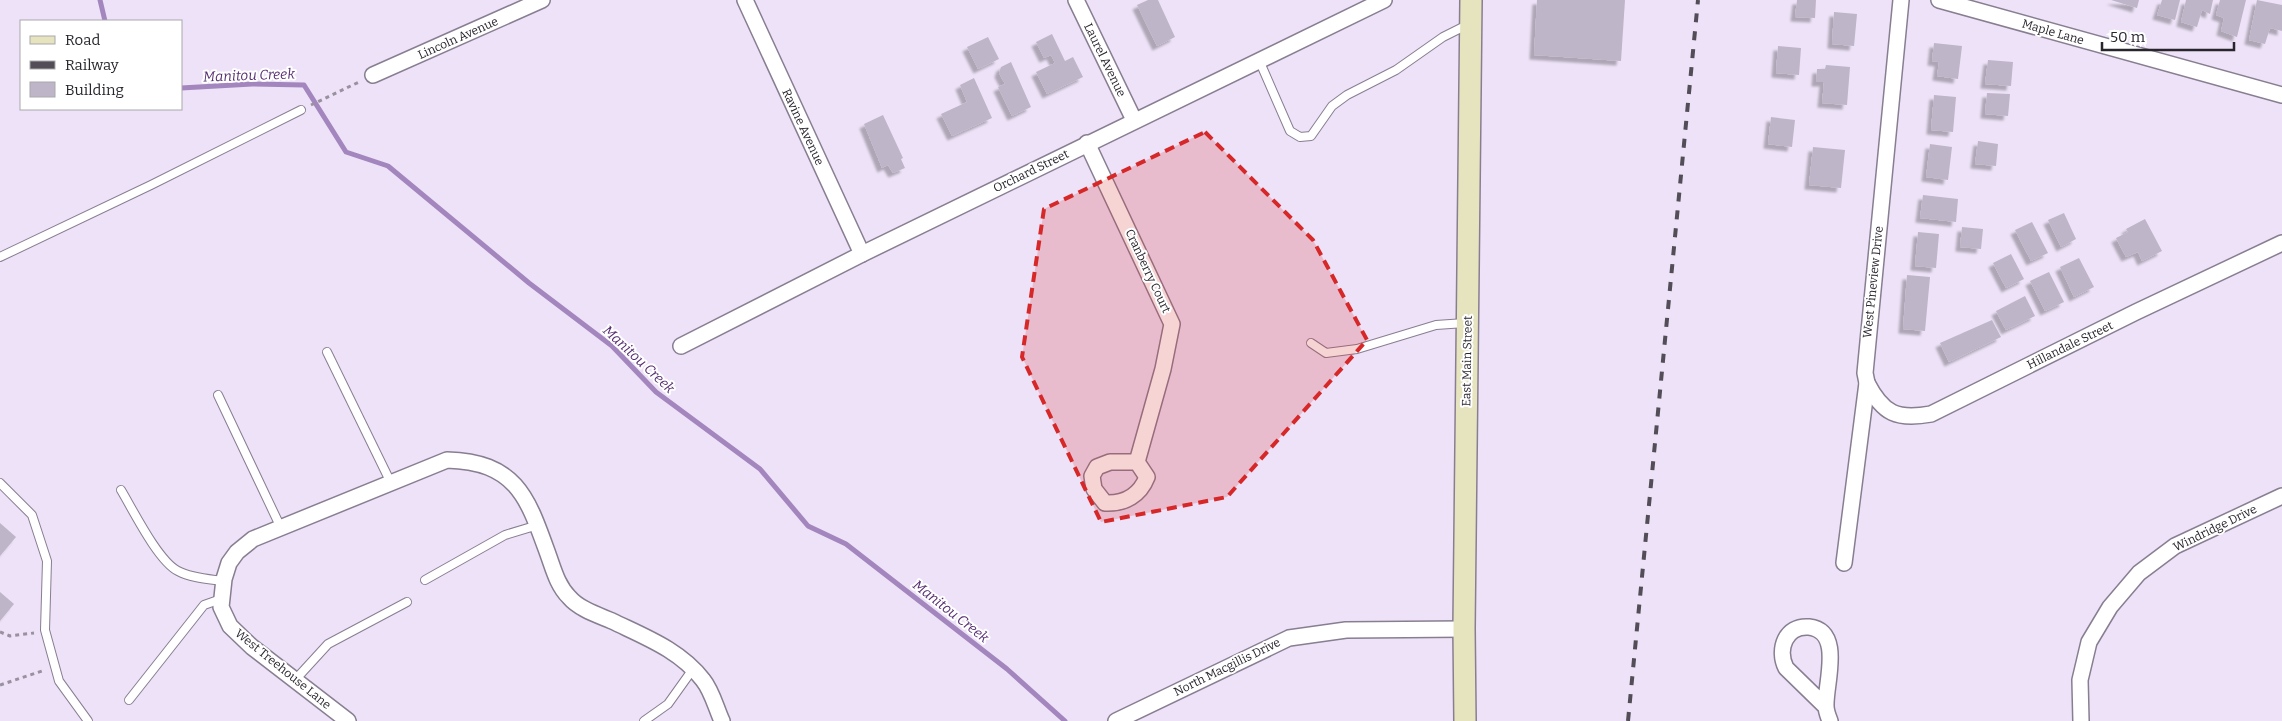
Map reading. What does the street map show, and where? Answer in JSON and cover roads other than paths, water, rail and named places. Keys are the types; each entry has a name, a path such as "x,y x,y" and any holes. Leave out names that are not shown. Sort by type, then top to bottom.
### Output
{"main road":[{"name":"East Main Street","path":"1465,721 1464,629 1472,0"}],"street":[{"name":"Lincoln Avenue","path":"373,75 519,5 542,0"},
{"name":"Ravine Avenue","path":"745,0 862,254"},
{"name":"Laurel Avenue","path":"1076,0 1134,120"},
{"name":"Orchard Street","path":"681,346 862,254 1134,120 1384,0"},
{"name":"West Pineview Drive","path":"1844,563 1867,383 1865,373 1901,0"},
{"name":"Maple Lane","path":"1939,0 2282,95"},
{"name":"Cranberry Court","path":"1087,144 1172,324 1163,369 1136,462"},
{"name":"Hillandale Street","path":"1867,383 1875,398 1891,413 1909,418 1931,414 2136,312 2282,243"},
{"name":"West Treehouse Lane","path":"348,721 252,647 230,626 222,607 223,581 229,564 237,552 254,539 447,460 471,461 486,466 511,480 521,490 538,525 559,583 570,598 586,609 662,645 685,661 704,681 722,721"},
{"name":"Windridge Drive","path":"2080,721 2080,680 2089,642 2110,607 2139,574 2175,546 2282,496"},
{"path":"1799,628 1814,628 1825,636 1829,643 1828,714 1786,668 1783,662 1783,644 1786,637 1799,628"},
{"name":"North Macgillis Drive","path":"1116,721 1288,638 1346,630 1464,629"}],"lane":[{"path":"1259,60 1290,131 1300,137 1312,136 1332,106 1347,95 1396,70 1443,38 1471,23"},
{"path":"0,257 151,185 301,110"},
{"path":"1310,342 1326,353 1357,349 1436,325 1467,323"},
{"path":"327,352 391,483"},
{"path":"218,395 283,527"},
{"path":"0,483 32,515 47,561 46,631 58,681 88,721"},
{"path":"121,490 161,556 177,571 223,581"},
{"path":"425,580 505,535 538,525"},
{"path":"129,700 204,605 222,599"},
{"path":"295,680 328,644 407,602"},
{"path":"644,721 668,704 693,669"}],"waterway":[{"name":"Manitou Creek","path":"100,0 105,20"},
{"name":"Manitou Creek","path":"182,88 252,84 304,85 346,152 388,166 529,283 612,346 656,392 760,469 808,526 846,544 1007,669 1065,721"}],"railway":[{"path":"1628,721 1698,0"}]}
